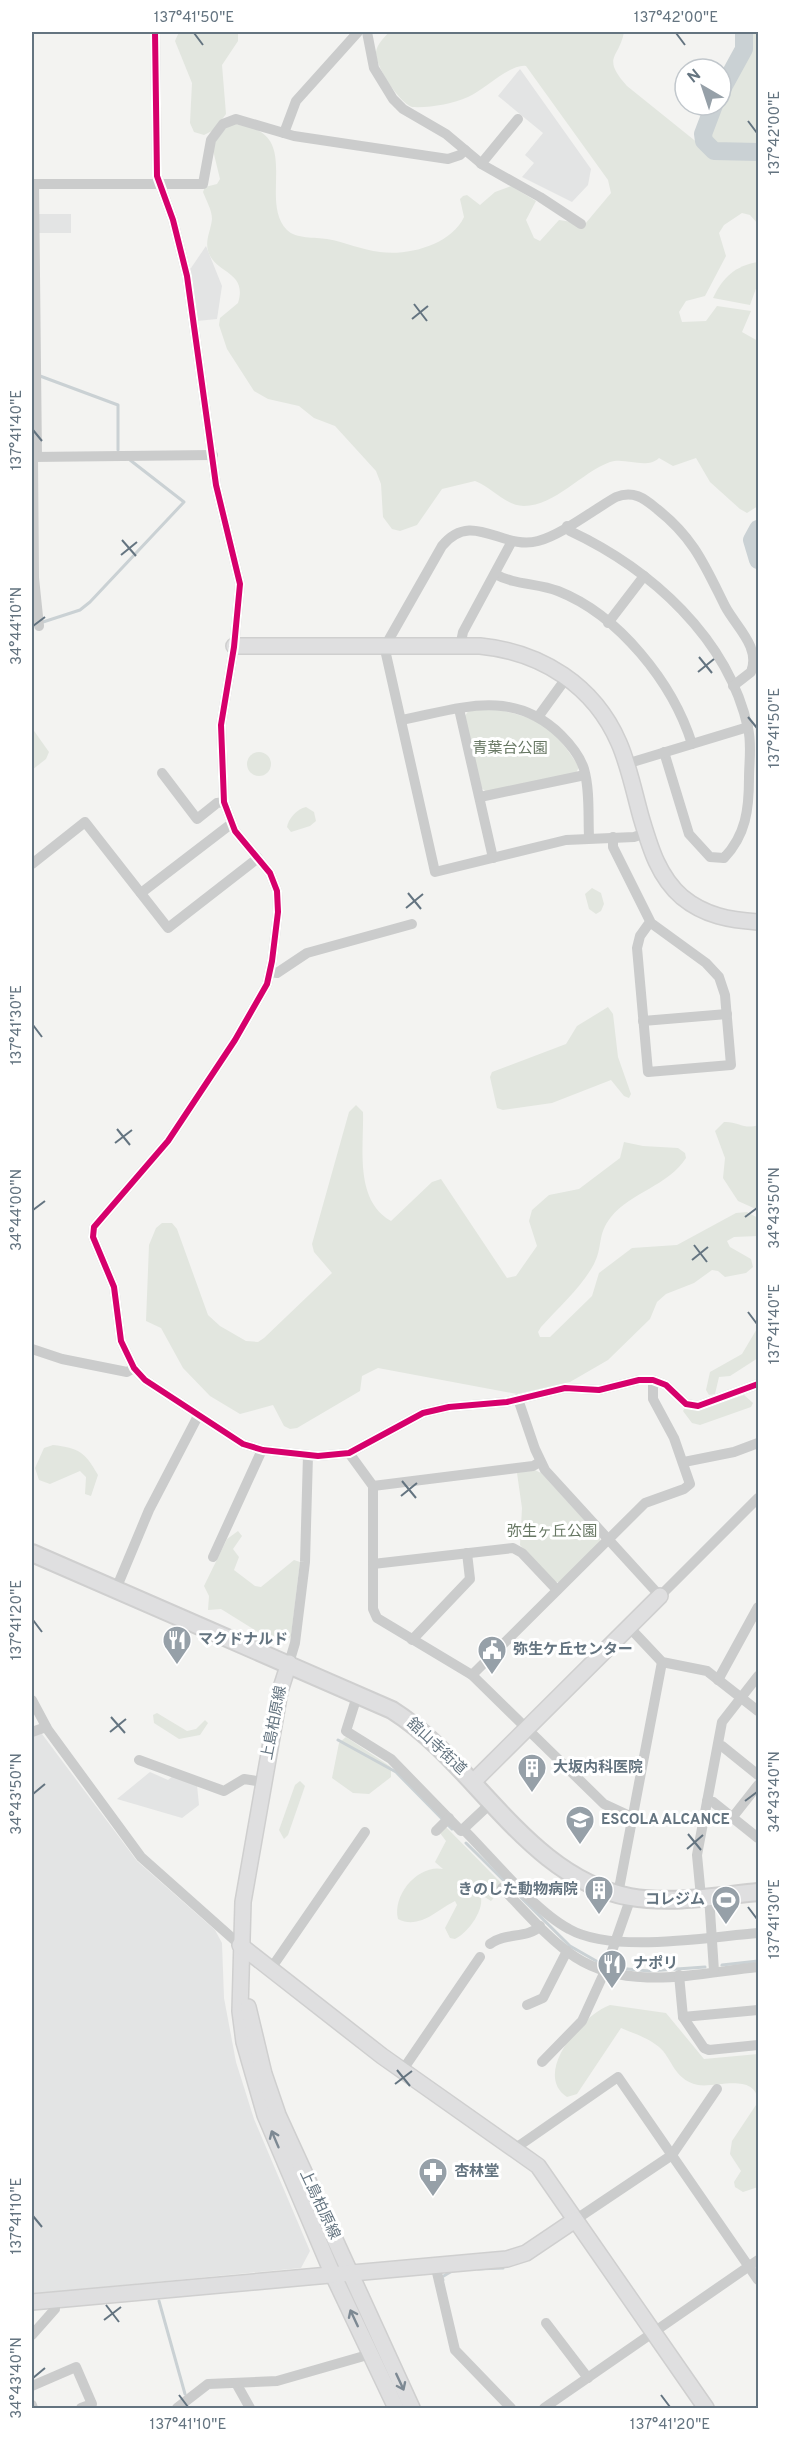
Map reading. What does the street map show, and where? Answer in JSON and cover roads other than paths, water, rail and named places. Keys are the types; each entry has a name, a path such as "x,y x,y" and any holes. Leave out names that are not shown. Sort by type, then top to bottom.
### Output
{"main road":[{"name":"舘山寺街道","path":"32,1553 358,1693 413,1724 552,1861 583,1881 624,1895 655,1900 759,1892"}],"street":[{"path":"155,32 158,184 173,220 186,276 218,494 240,584 234,646 221,732 224,802 231,824 274,882 279,902 270,972 236,1040 174,1133 92,1230 114,1287 121,1341 134,1368 145,1380 234,1440 262,1450 308,1455 350,1453 423,1413 449,1407 518,1399 565,1388 599,1390 639,1380 653,1380 666,1385 686,1404 698,1406 759,1384"},
{"path":"284,133 296,101 358,32"},
{"path":"367,32 374,68 398,104 465,150 481,164 540,197 581,224"},
{"path":"39,626 34,578 33,184 203,184 211,140 229,120 243,119 284,133 448,159 460,155 465,150"},
{"path":"481,164 518,120"},
{"path":"34,458 213,455"},
{"path":"646,833 634,837 589,837 558,841 435,872 386,654 387,647 448,539 463,531 471,530 512,541 539,541 616,497 631,494 645,499 679,527 700,554 729,613 753,651 751,672 733,686"},
{"path":"567,526 570,531 607,549 672,599 695,624 715,652 733,686 748,727 748,812 742,834 724,858 717,860 710,857 689,834 664,752"},
{"path":"460,646 463,632 512,541"},
{"path":"495,574 567,594 608,623 634,647 656,673 675,702 692,744"},
{"path":"608,623 644,576"},
{"path":"234,646 490,647 519,653 547,665 567,677 587,694 605,718 626,764 659,869 684,898 717,916 754,922"},
{"path":"538,717 567,677"},
{"path":"401,720 459,709 504,705 538,717 554,728 573,748 585,775 589,837"},
{"path":"459,709 493,858"},
{"path":"626,764 748,727"},
{"path":"162,773 197,819 217,803 224,802"},
{"path":"480,797 585,775"},
{"path":"32,864 85,822 168,928 258,858"},
{"path":"141,893 231,824"},
{"path":"613,837 613,847 650,922 713,969 723,986 731,1065 648,1072 637,942 650,922"},
{"path":"270,972 277,973 307,953 412,924"},
{"path":"643,1022 727,1014"},
{"path":"32,1350 62,1359 127,1372 134,1368"},
{"path":"472,1675 645,1503 688,1487 690,1481 684,1462 653,1399 653,1380"},
{"path":"518,1399 540,1462 660,1596"},
{"path":"116,1589 149,1510 198,1416"},
{"path":"684,1462 734,1452 759,1443"},
{"path":"213,1557 262,1450"},
{"path":"350,1453 373,1486 374,1614 380,1622 472,1675 604,1804 632,1817"},
{"path":"289,1663 295,1643 303,1580 308,1455"},
{"path":"373,1486 533,1466 540,1462"},
{"path":"473,1782 759,1498"},
{"path":"373,1564 513,1548 518,1550 557,1590"},
{"path":"412,1640 470,1579 467,1553"},
{"path":"718,1680 757,1612"},
{"path":"629,1627 662,1662 707,1671 759,1711"},
{"path":"542,2062 579,2026 616,1943 624,1895 632,1817 662,1662"},
{"name":"上島柏原線","path":"289,1663 280,1691 245,1888 240,1945 242,2026 256,2090 333,2275 396,2409"},
{"path":"714,1971 711,1937 697,1855 722,1722 759,1676"},
{"path":"358,1693 346,1731 391,1760 443,1824 461,1831 492,1802"},
{"path":"32,1700 46,1727 141,1857 270,1970 402,2071 538,2166 706,2409"},
{"path":"32,1732 46,1727"},
{"path":"718,1745 759,1775"},
{"path":"139,1760 224,1791 244,1779 263,1782"},
{"path":"732,1818 759,1785"},
{"path":"707,1801 713,1802 759,1838"},
{"path":"463,1829 560,1924 589,1938 616,1943 759,1933"},
{"path":"270,1970 365,1832"},
{"path":"502,1888 567,1951 605,1971 636,1977 759,1967"},
{"path":"490,1944 502,1937 535,1932 540,1926"},
{"path":"527,2005 543,1998 567,1951"},
{"path":"402,2071 480,1957"},
{"path":"679,1975 683,2017 704,2048 709,2050 759,2045"},
{"name":"上島柏原線","path":"242,1996 249,2009 264,2074 278,2115 412,2409"},
{"path":"683,2017 759,2010"},
{"path":"516,2151 520,2145 618,2077 672,2155 754,2263 759,2280"},
{"path":"32,2302 517,2257 672,2155 717,2089"},
{"path":"544,2409 754,2263"},
{"path":"435,2264 455,2350 511,2409"},
{"path":"32,2335 55,2309 54,2301"},
{"path":"546,2323 588,2378"},
{"path":"177,2409 192,2404 208,2384 277,2381 371,2354"},
{"path":"32,2386 76,2367 92,2404 81,2409"},
{"path":"236,2383 250,2409"}],"waterway":[{"path":"733,69 744,49 744,32"},
{"path":"709,117 703,134 704,141 714,151 758,152"},
{"path":"40,376 118,405 118,450"},
{"path":"43,622 80,610 90,602 184,502 130,460"},
{"path":"758,529 752,540 758,560"},
{"path":"338,1740 396,1772 452,1829"},
{"path":"466,1843 570,1946 598,1962"},
{"path":"722,1965 758,1961"},
{"path":"617,1968 649,1971 705,1967"},
{"path":"478,2269 503,2268"},
{"path":"443,2280 442,2277 452,2271"},
{"path":"159,2301 185,2394"}],"place":[{"name":"マクドナルド","path":"177,1666"},
{"name":"弥生ケ丘センター","path":"492,1676"},
{"name":"大坂内科医院","path":"532,1794"},
{"name":"ESCOLA ALCANCE","path":"580,1846"},
{"name":"きのした動物病院","path":"599,1916"},
{"name":"コレジム","path":"726,1926"},
{"name":"ナポリ","path":"612,1990"},
{"name":"杏林堂","path":"433,2198"}],"park label":[{"name":"青葉台公園","path":"510,749"},
{"name":"弥生ヶ丘公園","path":"552,1532"}]}
